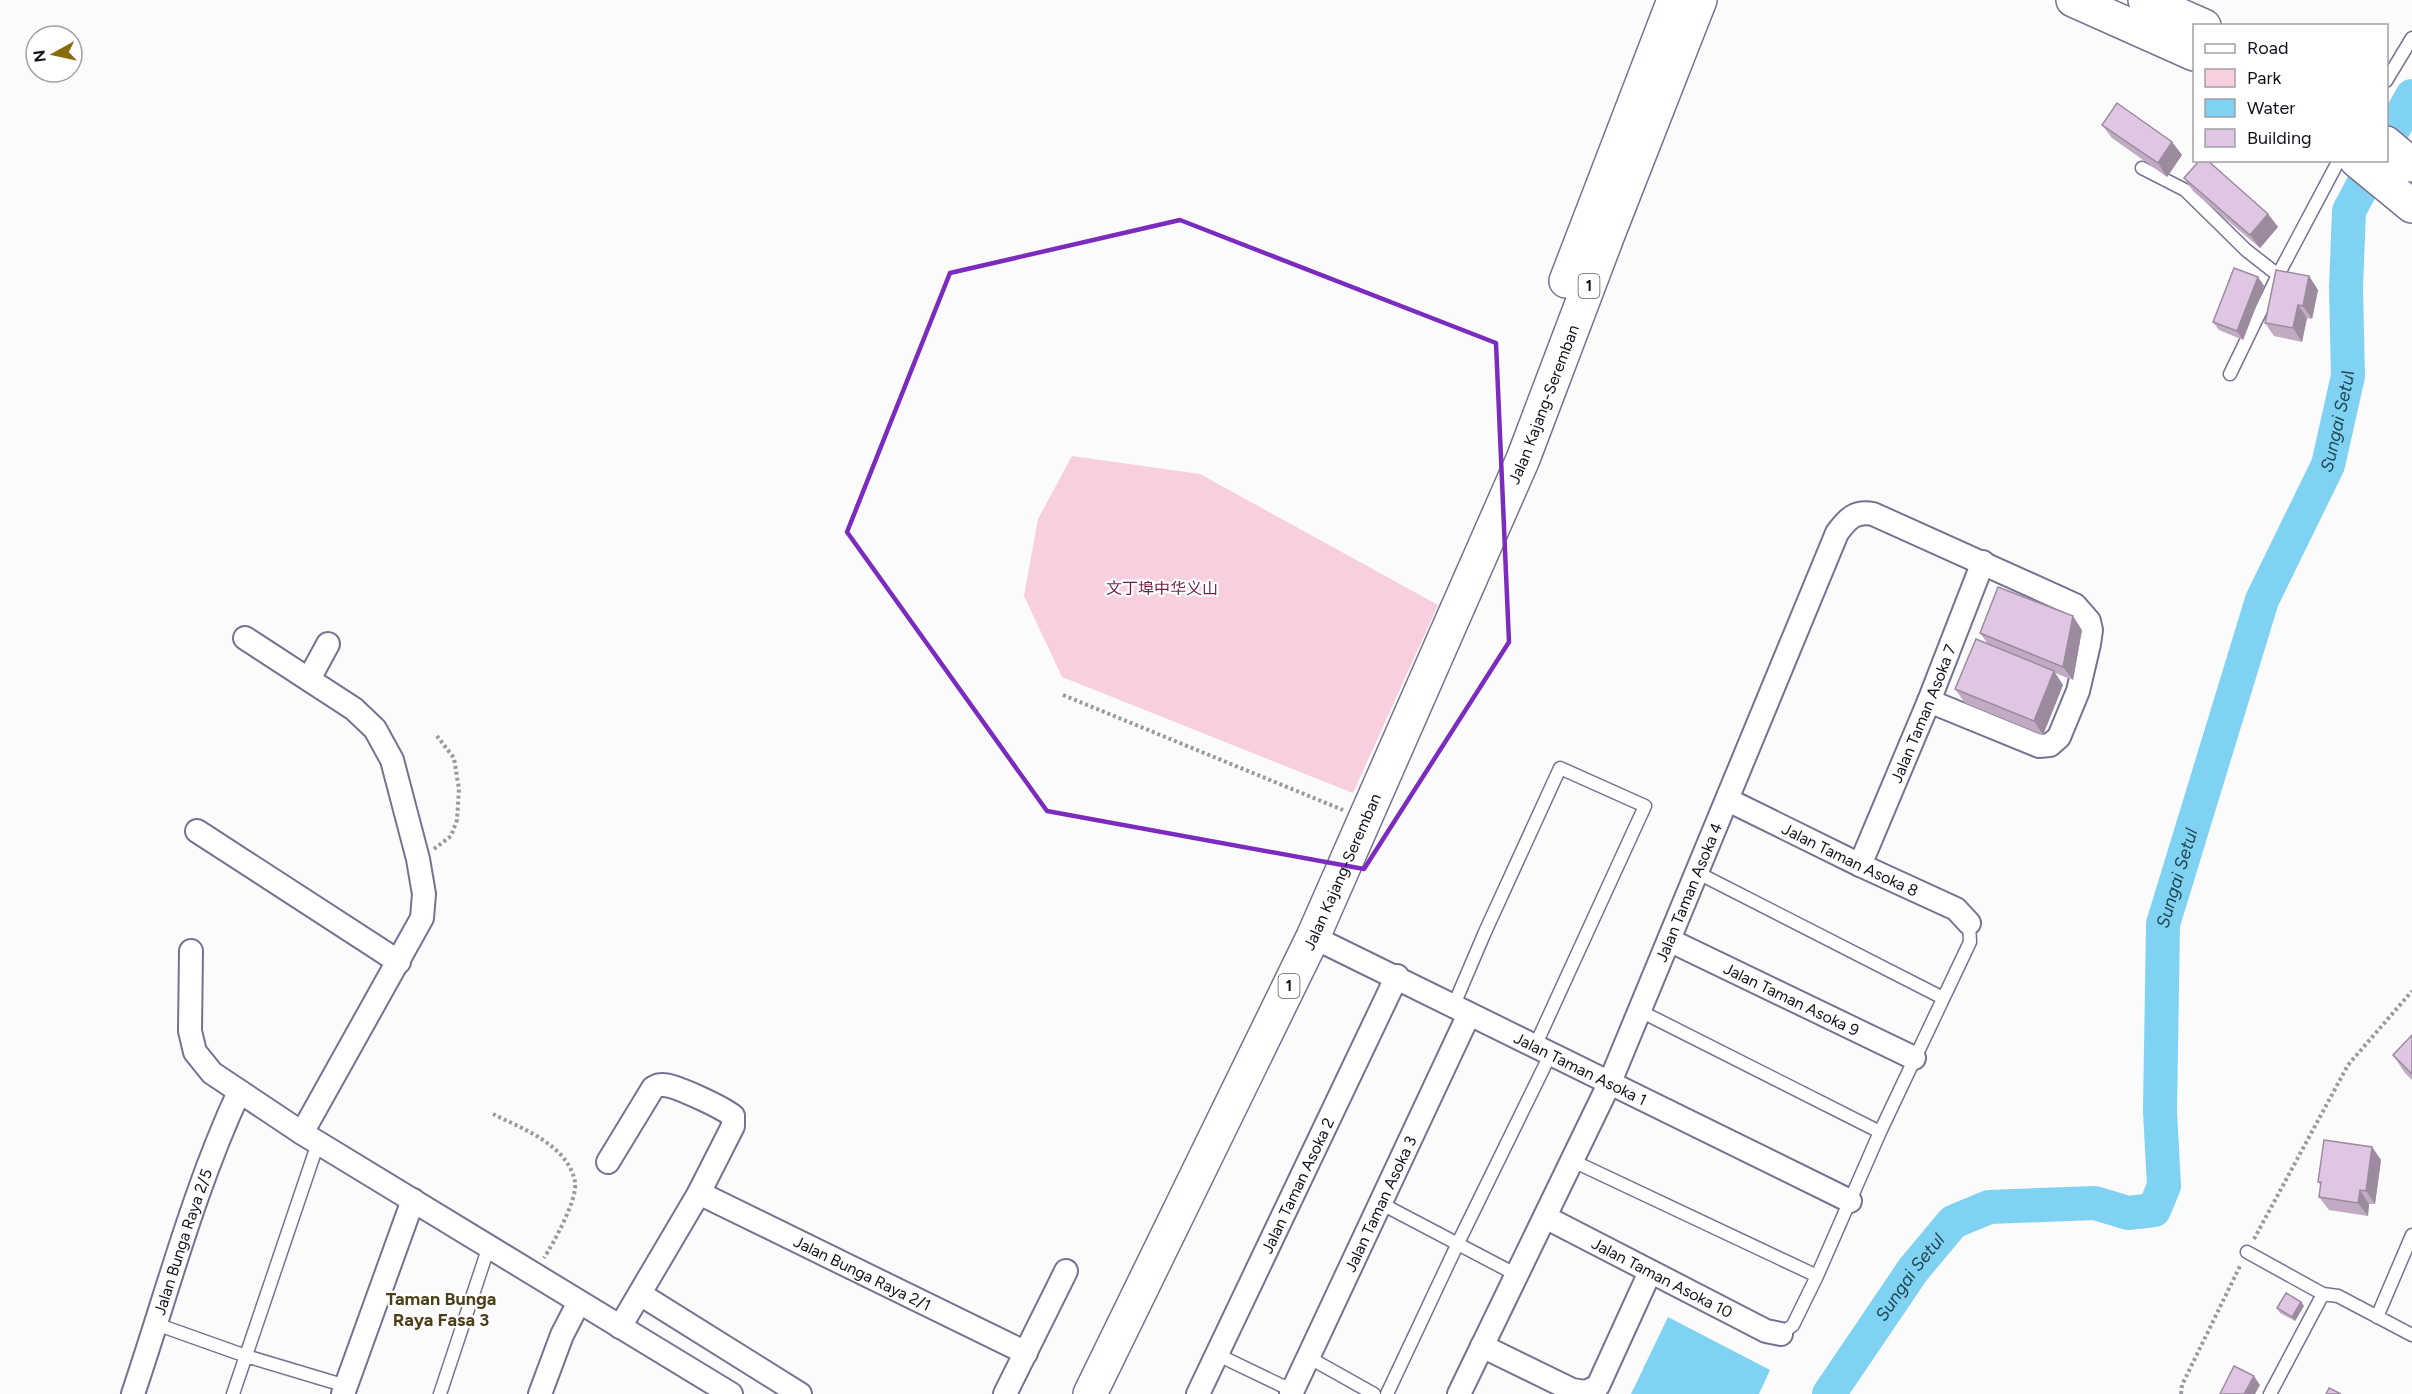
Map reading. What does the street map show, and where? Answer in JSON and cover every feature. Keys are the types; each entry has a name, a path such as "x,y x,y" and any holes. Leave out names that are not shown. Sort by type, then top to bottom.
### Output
{"main road":[{"path":"2073,0 2193,54"},
{"path":"2145,0 2199,24"},
{"name":"Jalan Kajang-Seremban","path":"1090,1394 1313,937 1524,459 1694,1"},
{"path":"2388,145 2412,165"},
{"path":"2358,162 2412,206"}],"street":[{"name":"Jalan Taman Asoka 4","path":"1459,1394 1610,1082 1837,533 1854,514 1862,512 1874,514 1983,562 2075,605 2089,621 2091,630 2089,644 2078,690 2059,736 2050,745 2039,746 1929,701"},
{"name":"Jalan Taman Asoka 7","path":"1860,865 1929,701 1983,562"},
{"path":"245,638 354,709 375,729 392,760 418,859 424,894 422,918 310,1138"},
{"path":"309,679 328,644"},
{"name":"Jalan Taman Asoka 8","path":"1728,800 1956,909 1969,923"},
{"path":"197,831 399,962"},
{"name":"Jalan Taman Asoka 1","path":"1313,937 1397,976 1461,1010 1850,1201"},
{"name":"Jalan Taman Asoka 9","path":"1670,940 1914,1058"},
{"path":"190,951 190,1031 195,1052 212,1073 310,1138 731,1394"},
{"name":"Jalan Taman Asoka 2","path":"1198,1394 1397,976"},
{"name":"Jalan Taman Asoka 3","path":"1292,1392 1380,1203 1461,1010"},
{"path":"608,1162 653,1088 657,1086 669,1086 725,1110 733,1116 734,1126 699,1193 620,1327"},
{"name":"Jalan Bunga Raya 2/5","path":"133,1394 183,1239 217,1143 239,1092"},
{"name":"Jalan Bunga Raya 2/1","path":"699,1193 1026,1353"},
{"path":"344,1390 413,1200"},
{"name":"Jalan Taman Asoka 10","path":"1545,1217 1766,1331 1781,1335"},
{"path":"1005,1394 1066,1271"},
{"path":"1482,1346 1572,1390 1586,1392 1598,1386 1650,1272"},
{"path":"640,1294 800,1394"},
{"path":"544,1392 562,1335 579,1302"}],"lane":[{"path":"2388,78 2412,38"},
{"path":"2230,374 2337,162"},
{"path":"2142,168 2185,190 2246,250 2278,275"},
{"path":"1388,1394 1458,1243 1543,1049 1645,806 1560,768 1494,912 1461,1010"},
{"path":"1698,873 1943,998"},
{"path":"1781,1335 1793,1325 1817,1276 1880,1132 1970,942 1969,923"},
{"path":"1640,1011 1880,1132"},
{"path":"233,1394 310,1138"},
{"path":"1573,1161 1817,1276"},
{"path":"1380,1203 1517,1275"},
{"path":"2377,1317 2412,1235"},
{"path":"440,1394 489,1246"},
{"path":"2247,1252 2323,1294 2338,1296 2412,1335"},
{"path":"2270,1394 2323,1294"},
{"path":"156,1324 344,1390"},
{"path":"1216,1354 1292,1392"},
{"path":"1308,1357 1374,1394"}],"path":[{"path":"1063,694 1365,820"},
{"path":"418,859 451,836 458,820 459,789 454,758 436,736"},
{"path":"2181,1394 2182,1385 2247,1252 2348,1065 2412,992"},
{"path":"493,1114 543,1140 568,1163 576,1184 557,1238 534,1274"}],"highlighted area":[{"path":"1180,220 1496,343 1509,642 1364,869 1047,811 847,532 950,273"}],"green space":[{"name":"文丁埠中华义山","path":"1072,456 1200,474 1438,605 1353,793 1062,677 1024,596 1038,519"}],"water":[{"path":"1668,1317 1770,1370 1759,1394 1631,1394"}],"building":[{"path":"2117,103 2172,142 2158,163 2102,125"},
{"path":"2198,162 2209,162 2268,214 2250,235 2184,178"},
{"path":"2234,268 2258,277 2237,331 2213,322"},
{"path":"2276,270 2309,276 2303,306 2298,305 2293,328 2265,323"},
{"path":"1998,587 2073,616 2063,667 1980,633"},
{"path":"1976,639 2054,671 2034,721 1955,689"},
{"path":"2412,1035 2412,1074 2393,1055"},
{"path":"2324,1140 2372,1147 2366,1191 2360,1190 2358,1203 2319,1197 2321,1182 2318,1182"},
{"path":"2286,1293 2301,1302 2292,1317 2277,1308"},
{"path":"2234,1366 2254,1376 2244,1394 2220,1394"},
{"path":"2329,1388 2341,1394 2326,1394"}],"waterway":[{"name":"Sungai Setul","path":"2388,138 2412,96"},
{"name":"Sungai Setul","path":"1829,1394 1913,1270 1953,1222 1989,1207 2095,1203 2128,1213 2154,1210 2164,1186 2160,1111 2163,924 2262,600 2328,465 2348,376 2346,288 2349,211 2375,162"}],"district":[{"name":"Taman Bunga Raya Fasa 3","path":"441,1309"}]}
